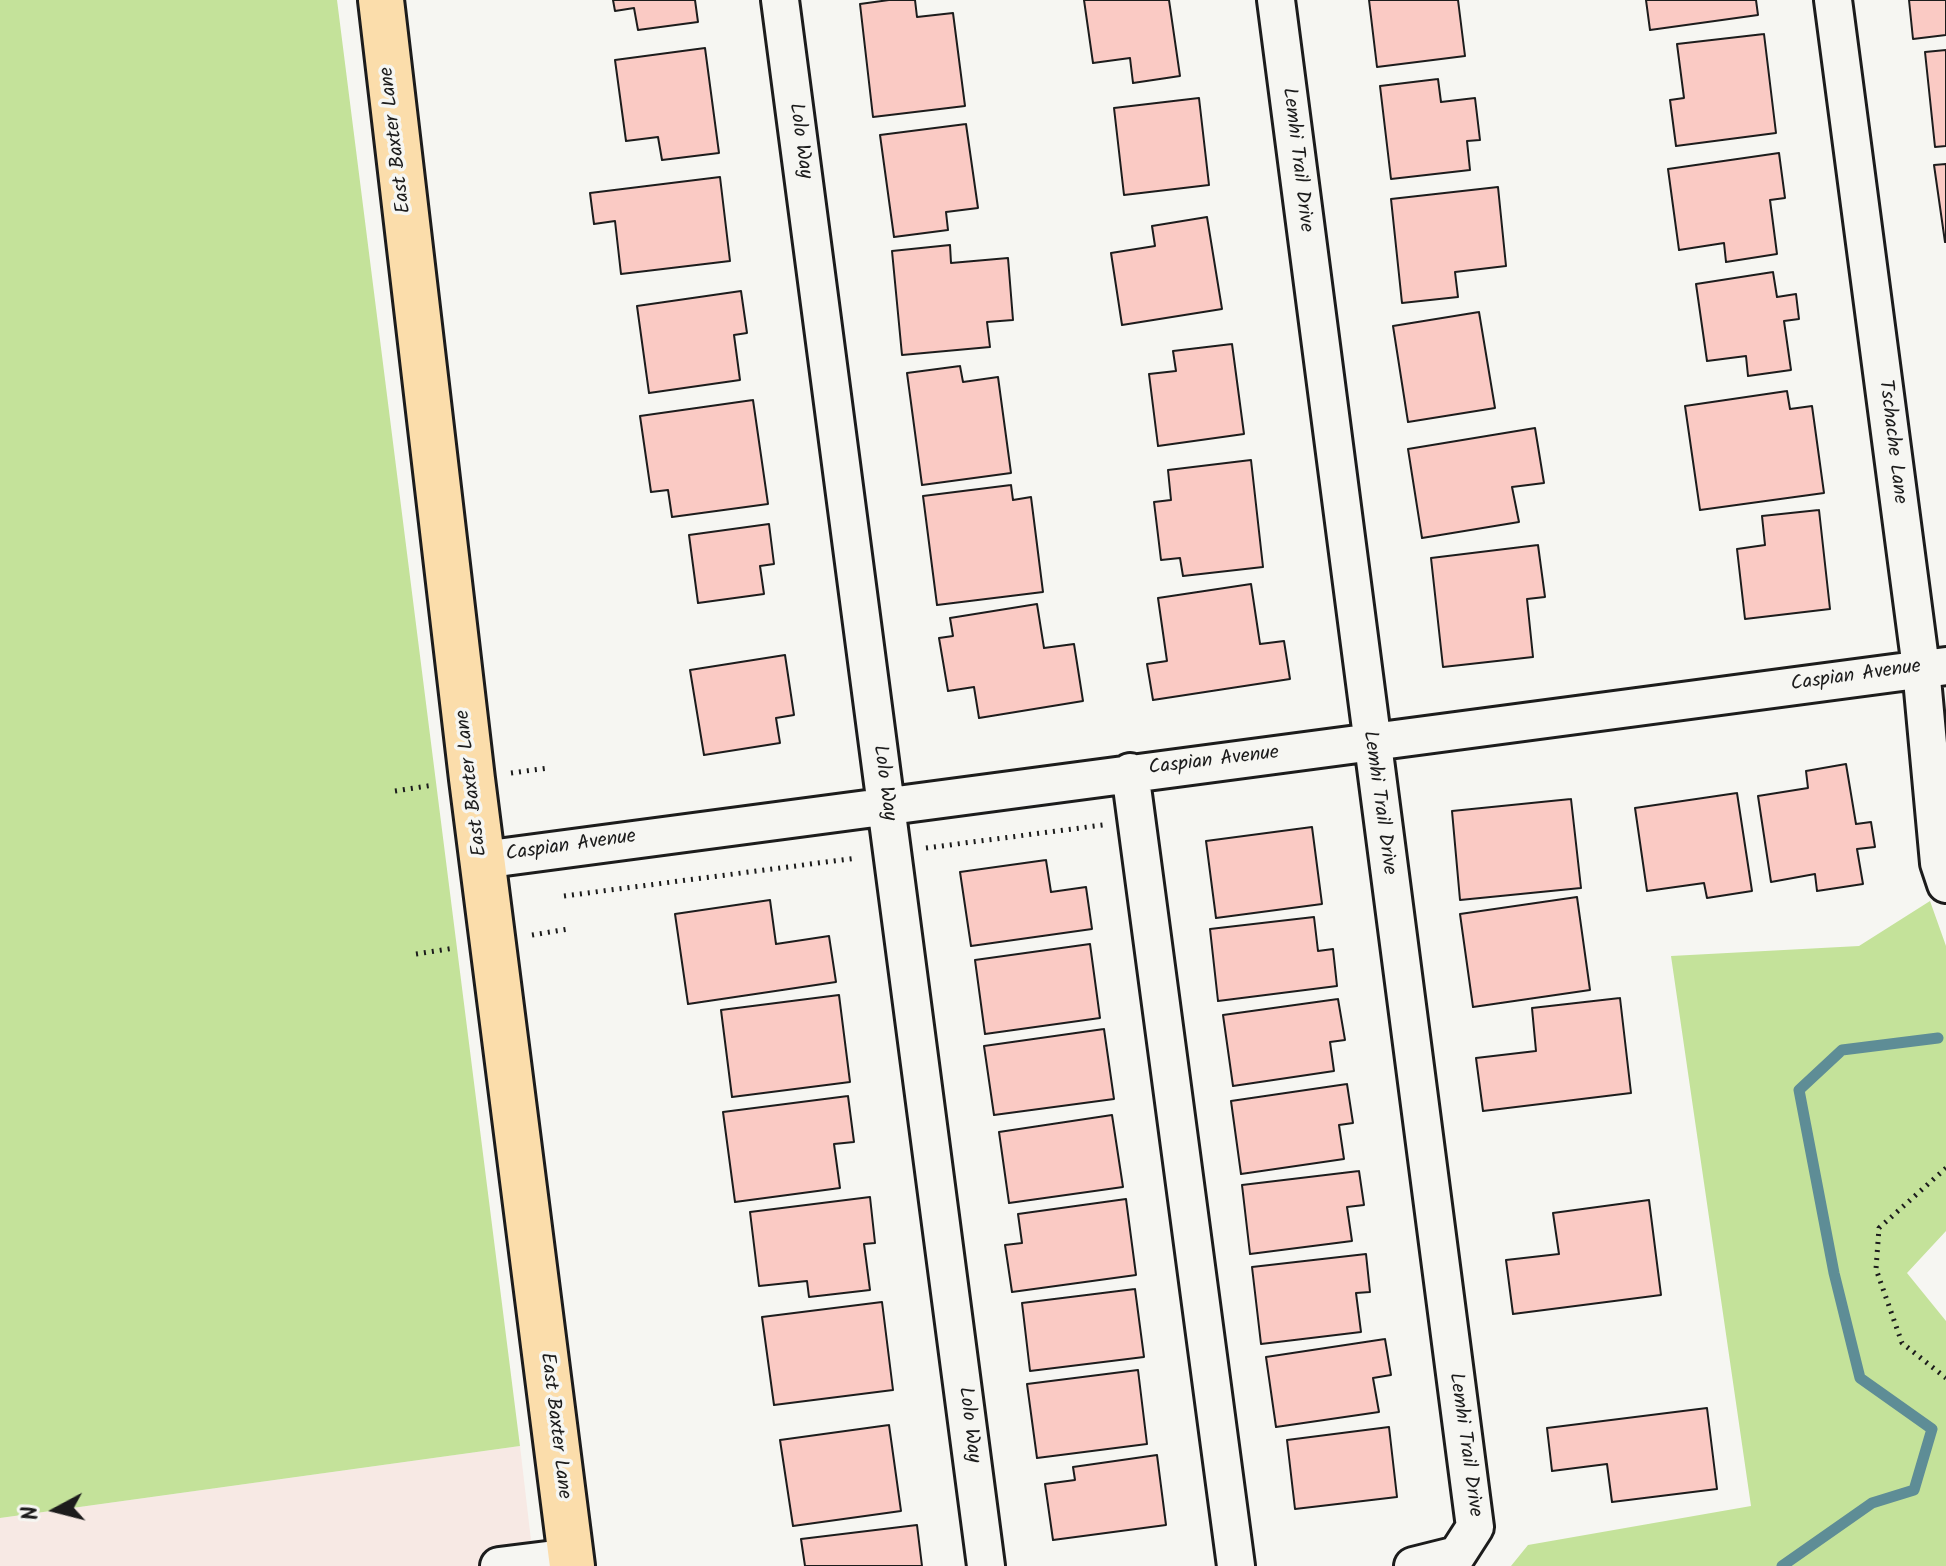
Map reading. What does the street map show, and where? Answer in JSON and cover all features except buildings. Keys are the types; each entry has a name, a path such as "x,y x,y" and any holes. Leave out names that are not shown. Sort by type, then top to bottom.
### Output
{"main road":[{"name":"East Baxter Lane","path":"381,0 482,860 571,1562"}],"street":[{"name":"Lolo Way","path":"780,0 986,1566"},
{"name":"Lemhi Trail Drive","path":"1276,0 1370,744 1475,1527 1457,1555 1413,1566"},
{"name":"Tschache Lane","path":"1833,0 1933,667 1939,863 1946,884"},
{"name":"Caspian Avenue","path":"482,860 1933,667"},
{"path":"1130,772 1236,1566"},
{"path":"499,1566 571,1562"}],"path":[{"path":"564,896 1137,820"},
{"path":"1946,1168 1879,1228 1876,1269 1902,1343 1946,1378"}],"shaded area":[{"path":"520,1446 534,1566 0,1566 0,1518"}],"green space":[{"path":"0,0 337,0 520,1446 0,1518"},
{"path":"1930,901 1946,946 1946,1231 1907,1273 1946,1321 1946,1566 1511,1566 1528,1545 1751,1506 1671,956 1859,946"}],"waterway":[{"path":"1782,1566 1872,1503 1914,1490 1932,1429 1860,1378 1834,1273 1799,1090 1842,1050 1938,1038"}]}
